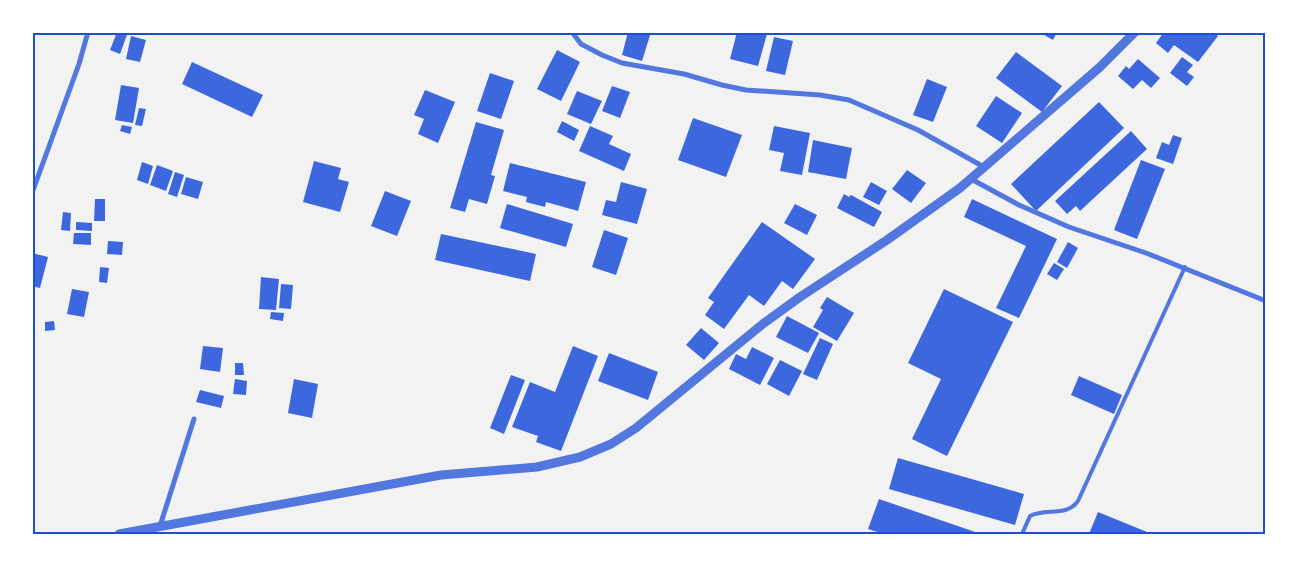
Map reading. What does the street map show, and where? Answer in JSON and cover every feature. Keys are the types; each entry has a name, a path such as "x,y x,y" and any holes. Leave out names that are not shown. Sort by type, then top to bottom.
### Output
{"street":[{"path":"32,193 88,32"},
{"path":"572,32 581,44 622,63 684,74 746,90 820,95 849,100 918,130 984,167"},
{"path":"119,534 441,475 537,467 580,457 611,444 636,428 764,323 800,296 932,209 1100,67 1135,32"},
{"path":"970,178 1019,205 1069,227 1185,267 1266,301"},
{"path":"160,527 194,419"}],"lane":[{"path":"1022,534 1030,516 1036,513 1068,510 1078,501 1185,267"}],"building":[{"path":"117,32 128,32 120,54 110,50"},
{"path":"628,32 651,32 642,61 622,55"},
{"path":"737,32 760,32 767,34 758,66 730,59"},
{"path":"1039,32 1057,32 1053,40"},
{"path":"1164,32 1213,32 1218,36 1198,62 1174,45 1168,53 1156,43"},
{"path":"131,36 146,40 140,62 126,59"},
{"path":"774,37 793,41 785,75 766,71"},
{"path":"557,50 580,62 561,101 537,89"},
{"path":"1016,52 1062,86 1042,112 996,78"},
{"path":"1182,57 1193,65 1187,72 1194,77 1187,86 1170,73"},
{"path":"1138,59 1160,78 1151,88 1142,80 1133,89 1118,76 1126,66 1129,69"},
{"path":"192,62 263,95 252,117 182,84"},
{"path":"490,73 514,81 501,119 477,111"},
{"path":"927,79 947,87 933,122 913,115"},
{"path":"121,85 139,88 133,123 115,120"},
{"path":"612,86 630,92 620,118 602,111"},
{"path":"425,90 455,102 438,143 418,134 424,119 414,115"},
{"path":"577,91 602,101 591,124 567,114"},
{"path":"996,96 1022,113 1002,143 976,126"},
{"path":"1099,102 1124,128 1036,211 1011,184"},
{"path":"139,108 146,109 142,126 135,125"},
{"path":"693,118 742,135 726,177 678,160"},
{"path":"562,121 579,130 574,141 557,132"},
{"path":"476,122 504,130 491,175 495,176 487,204 469,199 465,212 450,208"},
{"path":"122,125 132,127 130,134 120,131"},
{"path":"590,126 613,136 609,144 631,154 624,171 579,151"},
{"path":"774,126 810,133 802,175 780,171 784,153 769,150"},
{"path":"1131,131 1147,149 1080,211 1076,206 1067,214 1055,201"},
{"path":"1173,135 1182,138 1173,164 1156,158 1162,142 1169,145"},
{"path":"813,140 852,148 846,179 808,172"},
{"path":"1141,160 1165,169 1137,239 1114,230"},
{"path":"314,161 341,168 338,179 349,182 340,212 303,202"},
{"path":"142,162 153,166 148,184 137,180"},
{"path":"510,163 586,182 578,211 546,202 545,207 526,202 527,197 503,191"},
{"path":"157,165 173,171 166,191 150,185"},
{"path":"907,170 926,183 911,203 892,189"},
{"path":"175,172 184,175 177,197 168,194"},
{"path":"186,177 203,182 198,199 181,194"},
{"path":"621,182 647,189 637,224 602,215 606,200 616,202"},
{"path":"871,182 887,191 879,205 863,197"},
{"path":"385,191 411,201 397,236 371,226"},
{"path":"844,194 849,197 851,195 882,212 874,227 837,208"},
{"path":"95,199 105,199 105,221 94,221"},
{"path":"972,199 1057,239 1019,318 996,308 1026,246 964,217"},
{"path":"507,204 573,224 566,247 500,228"},
{"path":"795,204 817,215 807,235 784,223"},
{"path":"63,212 71,213 70,231 61,230"},
{"path":"76,222 92,223 92,231 76,230"},
{"path":"762,222 815,259 793,289 782,281 764,306 749,295 724,329 705,315 714,302 708,298"},
{"path":"604,230 628,238 616,275 592,267"},
{"path":"74,233 91,233 91,245 73,244"},
{"path":"441,234 536,254 530,281 435,260"},
{"path":"108,241 123,242 122,255 107,254"},
{"path":"1068,242 1078,248 1067,268 1057,262"},
{"path":"32,253 48,257 40,288 32,286"},
{"path":"1054,263 1064,269 1057,280 1047,274"},
{"path":"100,267 109,268 107,283 99,282"},
{"path":"261,277 279,279 276,310 259,309"},
{"path":"281,284 293,285 291,309 279,308"},
{"path":"72,289 89,292 84,317 67,314"},
{"path":"944,289 1013,322 947,456 912,439 941,379 908,363"},
{"path":"827,297 854,313 837,341 813,327 823,310 820,308"},
{"path":"271,312 284,313 283,321 270,319"},
{"path":"787,316 819,333 808,353 776,337"},
{"path":"54,321 55,330 45,331 45,322"},
{"path":"701,328 719,343 704,360 686,345"},
{"path":"820,338 833,344 817,380 803,374"},
{"path":"203,346 223,348 220,372 200,369"},
{"path":"573,346 598,356 561,451 536,442 538,436 512,427 530,382 555,392"},
{"path":"752,347 774,358 760,385 729,369 736,354 746,359"},
{"path":"609,353 658,372 648,400 598,381"},
{"path":"780,360 802,371 789,396 767,384"},
{"path":"235,363 243,363 244,375 235,375"},
{"path":"511,375 525,380 504,434 490,428"},
{"path":"1079,376 1122,395 1114,414 1071,395"},
{"path":"235,379 247,381 246,395 233,394"},
{"path":"294,379 318,384 312,418 288,413"},
{"path":"200,390 224,396 221,408 196,402"},
{"path":"898,458 1024,494 1015,525 889,489"},
{"path":"879,499 981,534 884,534 868,529"},
{"path":"1098,512 1152,534 1089,534"}]}
